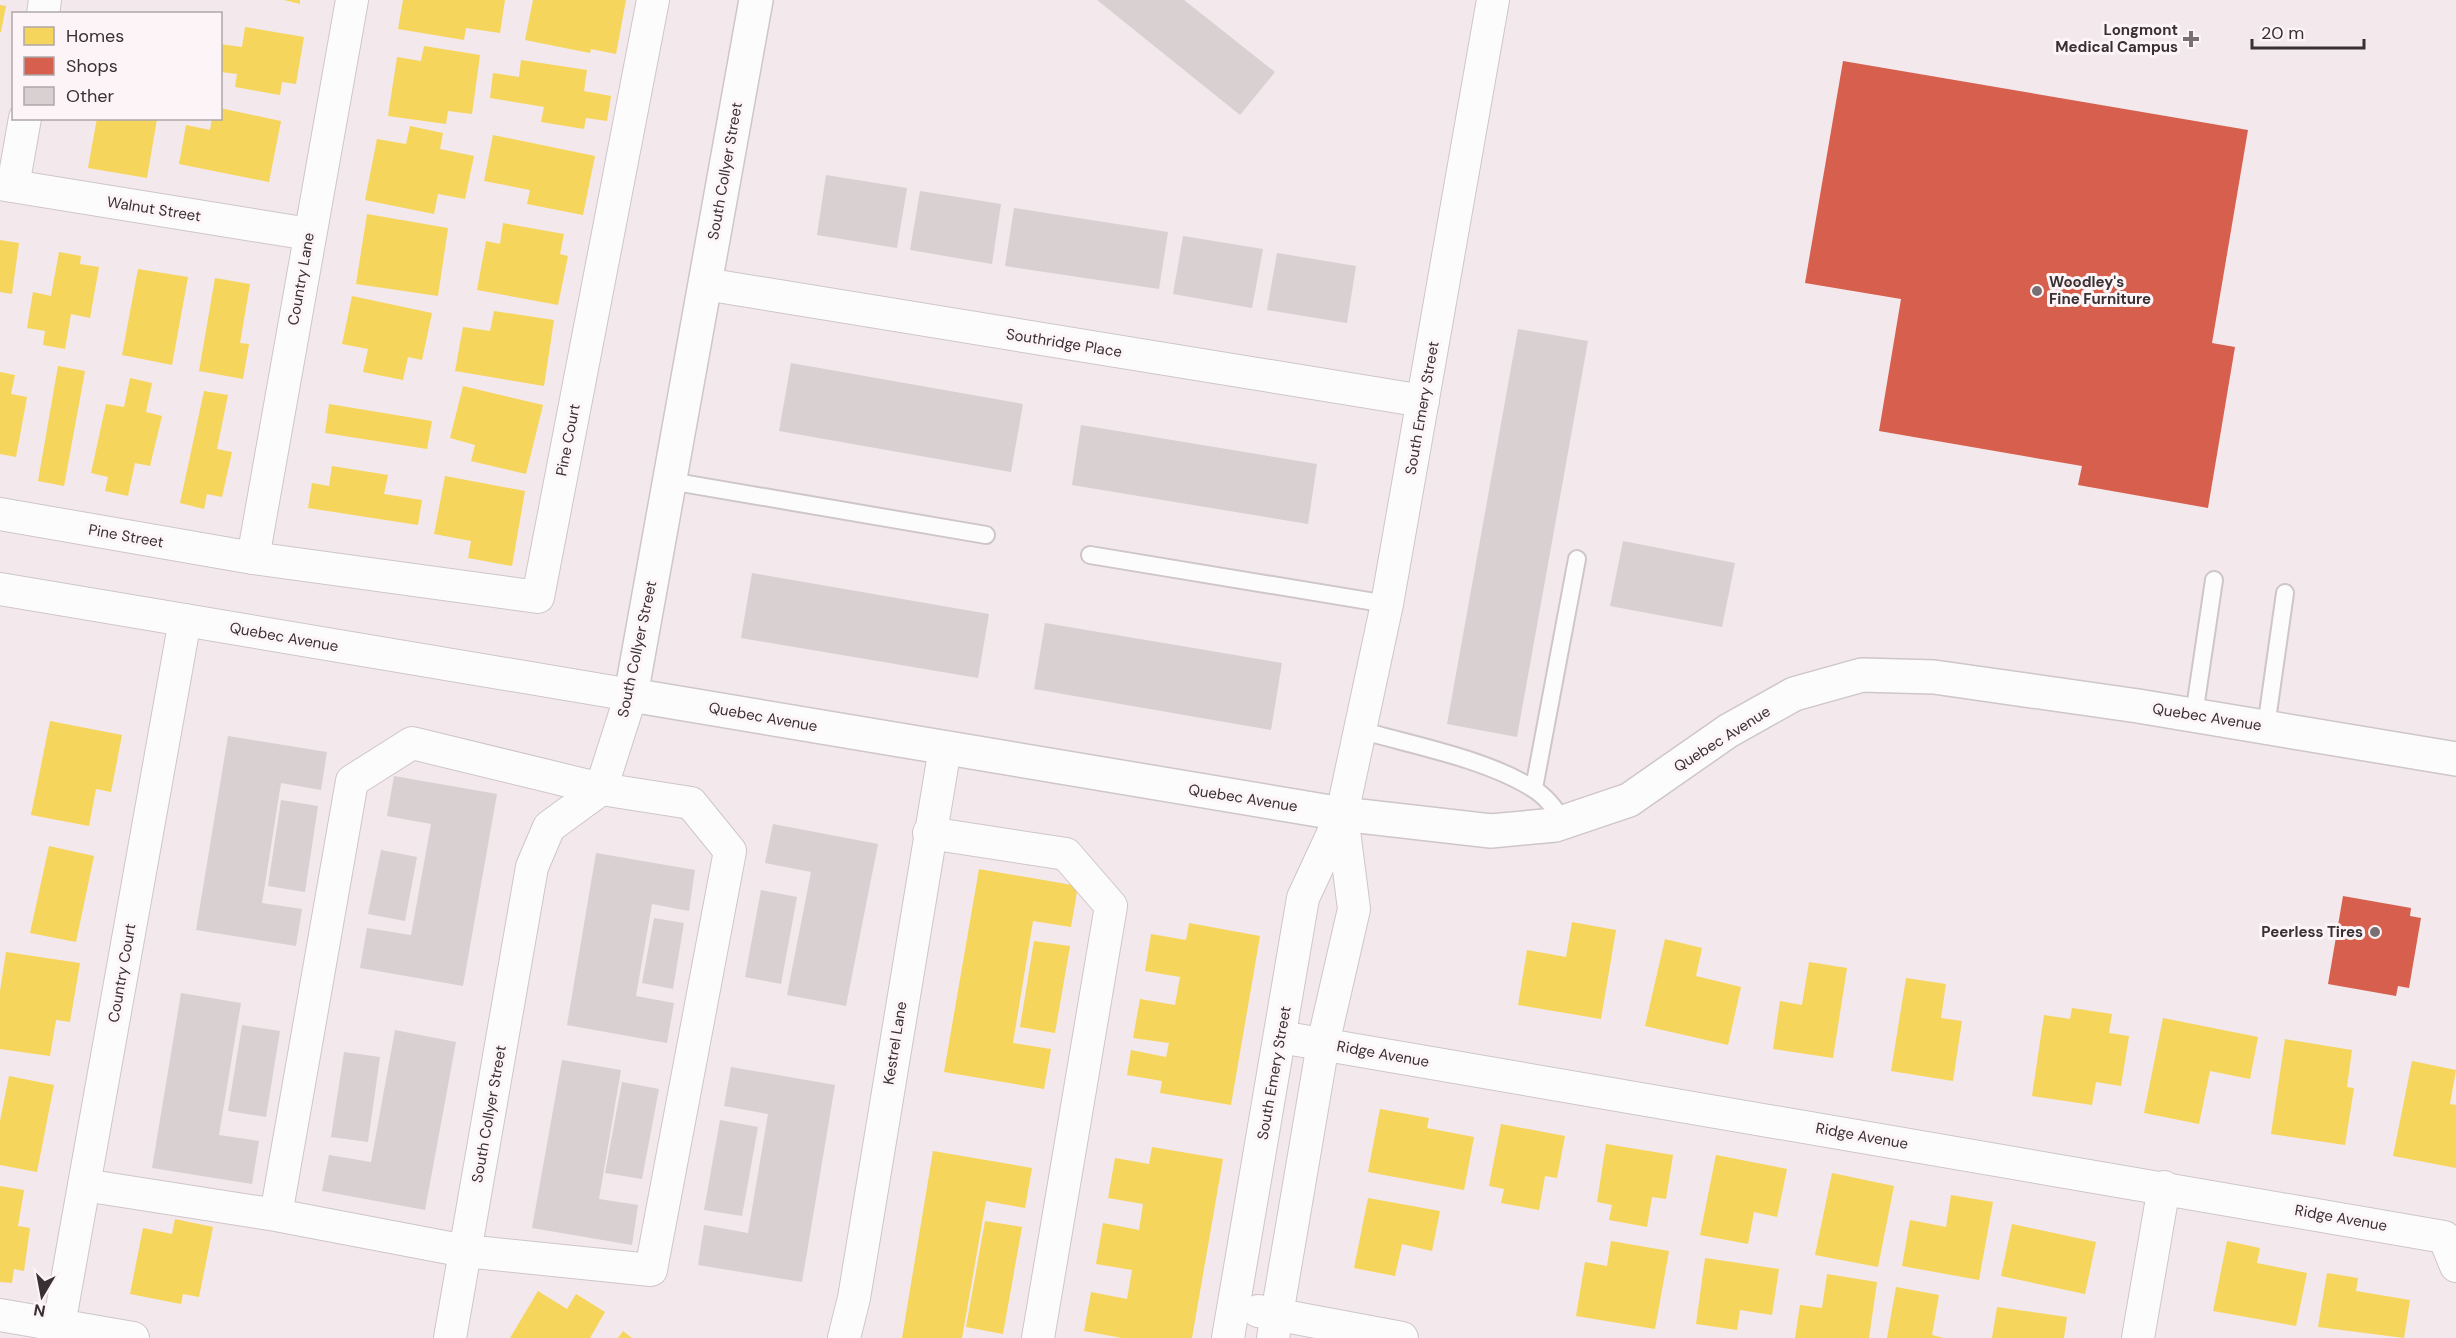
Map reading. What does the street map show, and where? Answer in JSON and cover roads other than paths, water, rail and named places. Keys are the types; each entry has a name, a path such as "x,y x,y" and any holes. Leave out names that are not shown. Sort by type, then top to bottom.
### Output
{"street":[{"name":"Country Lane","path":"253,558 352,0"},
{"name":"Pine Court","path":"253,558 538,597 653,0"},
{"name":"South Collyer Street","path":"450,1338 532,867 549,827 601,789 631,695 756,0"},
{"name":"South Emery Street","path":"1228,1338 1304,898 1342,814 1387,604 1493,0"},
{"path":"6,185 24,120"},
{"name":"Walnut Street","path":"6,185 309,234"},
{"name":"Southridge Place","path":"705,284 1423,401"},
{"name":"Pine Street","path":"0,514 253,558"},
{"name":"Quebec Avenue","path":"0,589 1342,814 1491,831 1564,822 1629,800 1728,731 1794,694 1862,675 1934,677 2194,715 2456,759"},
{"name":"Country Court","path":"59,1325 185,620"},
{"path":"84,1185 276,1215 465,1251 651,1270 730,851 691,803 601,789 412,744 352,781 276,1215"},
{"name":"Kestrel Lane","path":"844,1338 854,1298 929,833 945,748"},
{"name":"South Emery Street","path":"1275,1326 1323,1044 1354,909 1342,814"},
{"path":"929,833 1066,854 1111,906 1038,1338"},
{"name":"Ridge Avenue","path":"1280,1037 2164,1187 2444,1237 2456,1266"},
{"path":"2138,1338 2164,1187"},
{"path":"1233,1307 1275,1326 1402,1338"},
{"path":"0,1315 133,1338"}],"lane":[{"path":"670,481 986,535"},
{"path":"1090,555 1387,604"},
{"path":"1534,788 1577,559"},
{"path":"2194,715 2214,580"},
{"path":"2266,727 2285,593"},
{"path":"1360,730 1493,770 1534,788 1551,803 1564,822"}],"place":[{"name":"Longmont Medical Campus","path":"2191,39"},
{"name":"Woodley's Fine Furniture","path":"2037,291"},
{"name":"Peerless Tires","path":"2375,932"}]}
